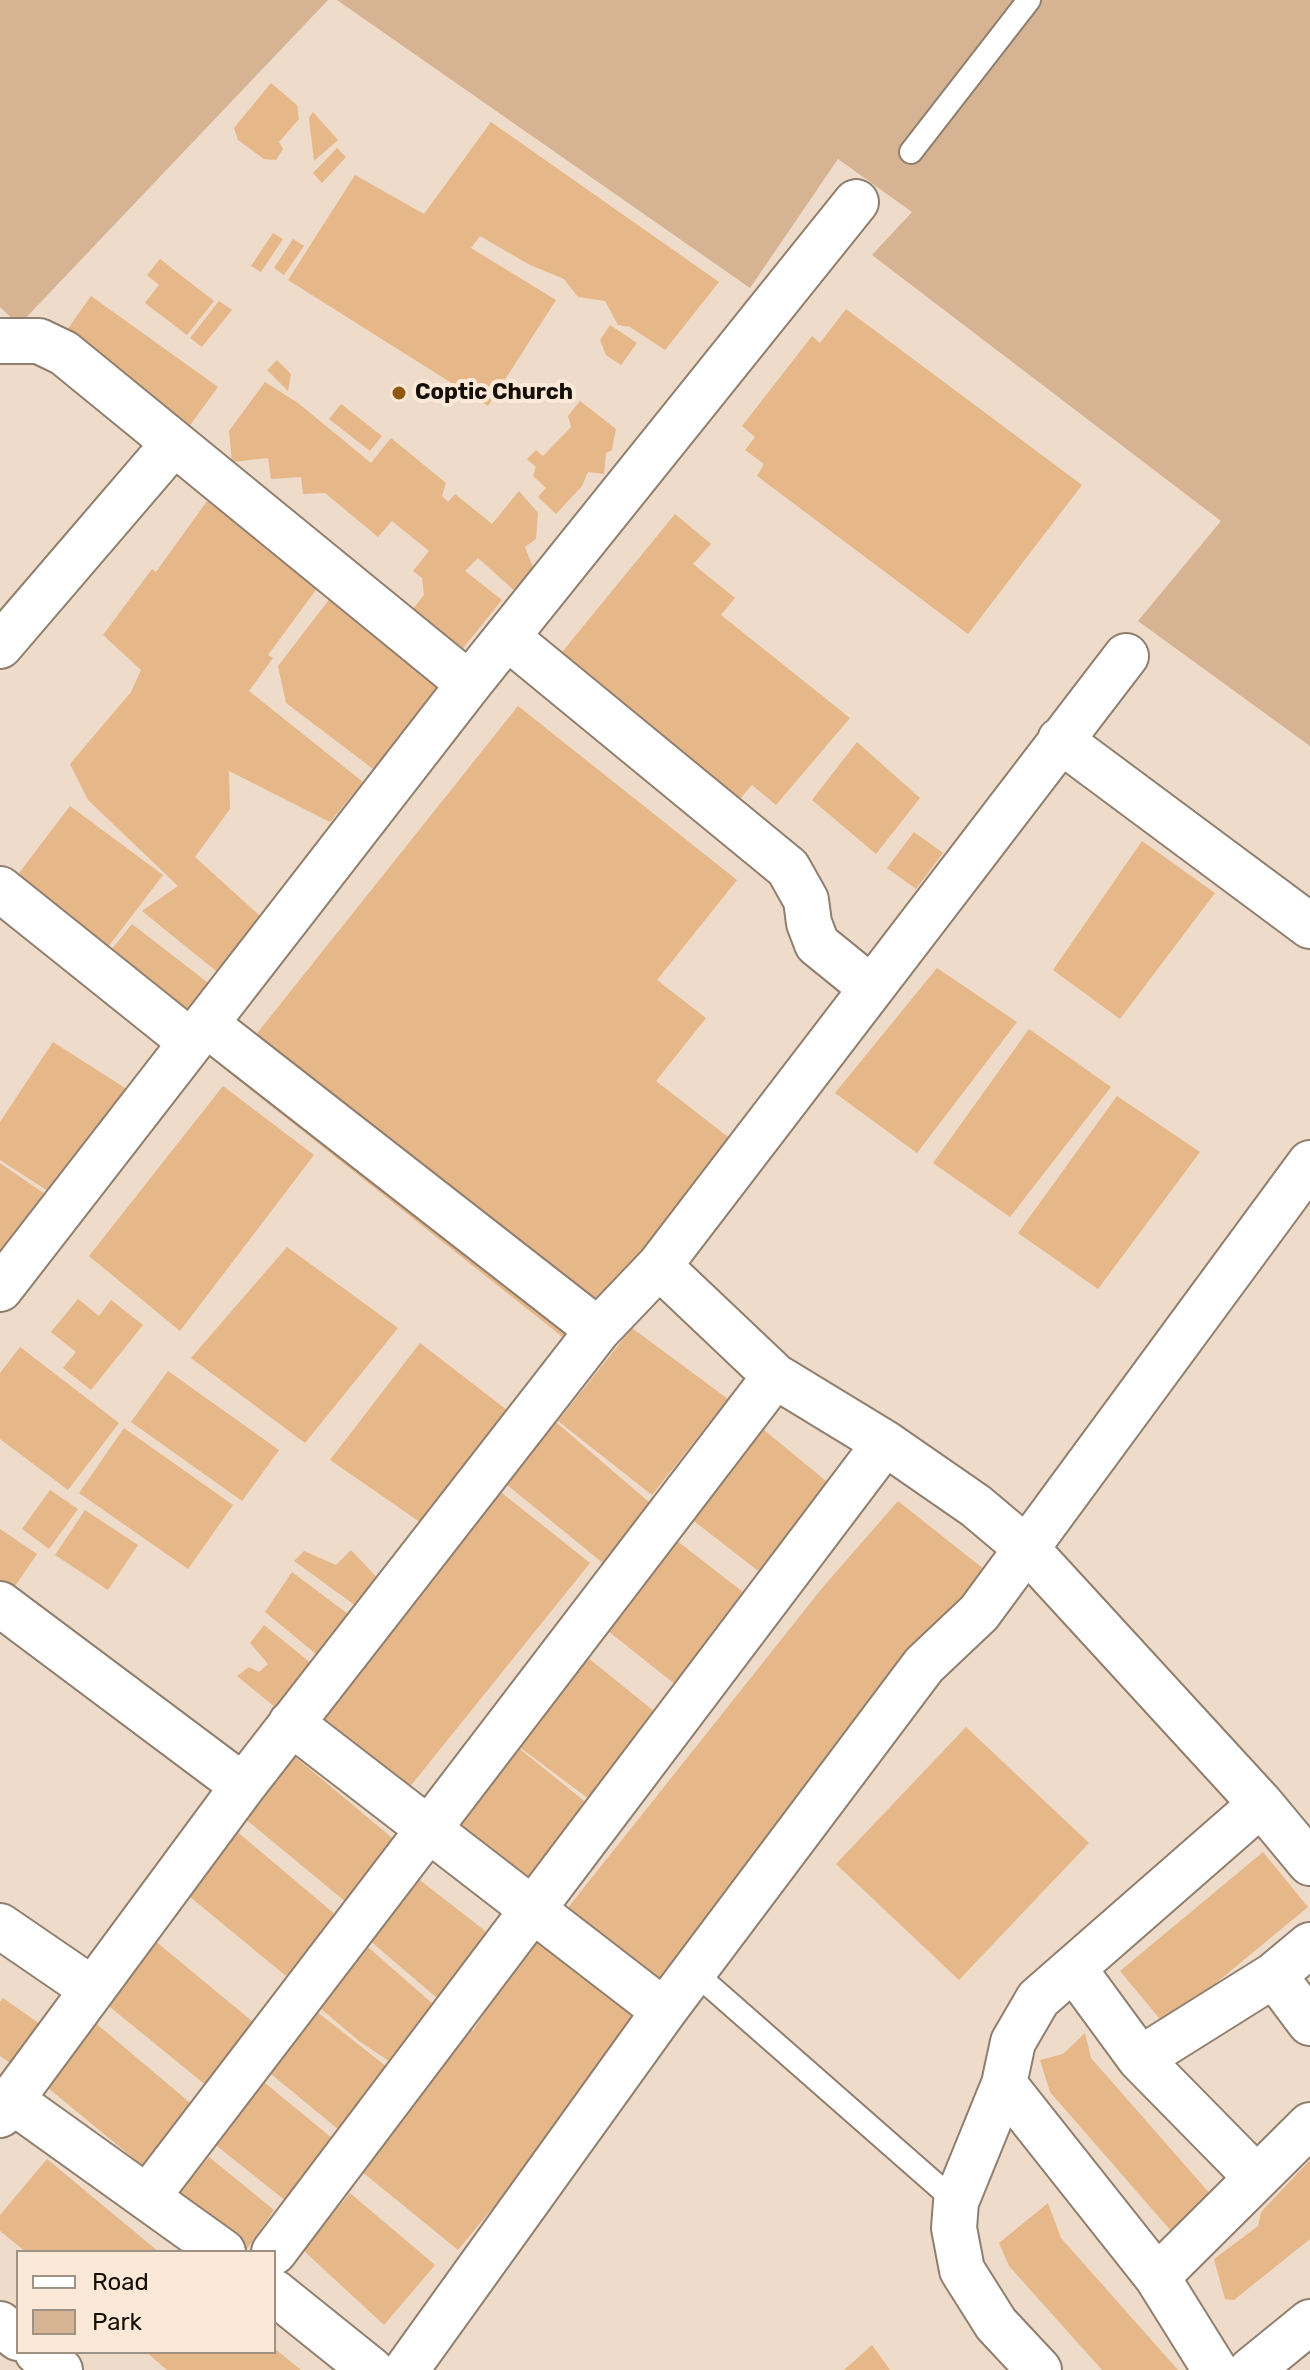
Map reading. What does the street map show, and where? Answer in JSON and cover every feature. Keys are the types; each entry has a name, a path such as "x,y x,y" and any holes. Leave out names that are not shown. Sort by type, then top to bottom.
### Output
{"street":[{"path":"6,1270 198,1033 469,684 856,202"},
{"path":"0,341 29,339 56,347 469,684"},
{"path":"0,646 174,443"},
{"path":"507,637 788,868 806,900 811,934 817,944 870,987"},
{"path":"220,2250 149,2195 6,2108 291,1723 598,1330 659,1266 1126,656"},
{"path":"1060,740 1310,926"},
{"path":"0,889 598,1330"},
{"path":"406,2370 664,2011 924,1665 979,1613 1310,1163"},
{"path":"659,1266 775,1376 885,1443 976,1506 1027,1549 1261,1804 1310,1863"},
{"path":"149,2195 775,1376"},
{"path":"275,2250 885,1443"},
{"path":"0,1604 243,1786"},
{"path":"291,1723 664,2011"},
{"path":"1039,2370 996,2324 962,2270 954,2228 956,2202 1004,2084 1013,2042 1038,1999 1261,1804"},
{"path":"0,1926 92,1989"},
{"path":"1140,2059 1274,1975 1310,1945"},
{"path":"1074,1969 1140,2059 1256,2177"},
{"path":"1274,1975 1310,2023"},
{"path":"1004,2084 1157,2277 1215,2370"},
{"path":"1157,2277 1310,2125"},
{"path":"276,2294 371,2370"},
{"path":"1251,2370 1310,2322"},
{"path":"0,2324 16,2336"},
{"path":"40,2354 60,2370"}],"lane":[{"path":"911,152 1029,0"},
{"path":"694,1972 956,2202"}],"green space":[{"path":"0,0 328,0 19,325 0,307"},
{"path":"337,0 1310,0 1310,746 1138,621 1221,521 872,255 912,212 838,159 750,288"}],"building":[{"path":"271,83 297,105 299,119 279,142 283,149 276,160 264,159 238,140 234,128"},
{"path":"313,112 338,140 314,161 309,118"},
{"path":"491,122 719,282 665,350 630,327 618,325 605,301 578,297 564,279 530,265 480,236 471,248 556,300 488,406 288,280 355,175 424,214"},
{"path":"337,148 346,157 322,183 313,173"},
{"path":"273,233 283,239 261,272 251,266"},
{"path":"293,239 304,246 284,275 274,268"},
{"path":"160,259 214,301 187,335 145,303 159,285 147,275"},
{"path":"91,296 218,387 188,428 62,337"},
{"path":"219,301 232,310 202,347 190,338"},
{"path":"846,309 1082,485 968,634 757,476 764,464 745,450 755,437 742,426 812,336 820,343"},
{"path":"610,325 637,343 621,365 606,355 600,340"},
{"path":"277,360 291,374 288,391 267,370"},
{"path":"265,382 298,403 371,463 391,438 446,483 442,496 448,502 455,494 492,524 519,491 538,513 536,539 525,547 535,572 516,592 478,558 465,571 502,600 456,657 406,618 424,595 422,578 413,571 429,551 392,521 378,537 325,493 303,494 301,477 271,479 268,458 232,462 229,431"},
{"path":"580,401 616,429 612,450 606,453 604,474 588,472 582,486 556,514 538,497 546,488 533,476 536,467 527,459 536,450 543,456 571,427 568,416"},
{"path":"341,404 382,436 370,451 329,419"},
{"path":"207,501 321,583 268,655 273,658 249,691 363,782 330,822 229,771 230,809 195,857 270,925 226,979 142,911 178,886 88,800 70,764 131,692 141,670 103,635 152,569 156,572"},
{"path":"675,514 711,544 693,564 735,598 721,615 850,718 776,805 752,785 737,802 558,657"},
{"path":"338,588 449,695 385,778 286,703 278,666"},
{"path":"518,706 737,880 657,980 706,1018 656,1081 741,1147 579,1350 227,1071"},
{"path":"857,742 920,798 876,854 812,800"},
{"path":"70,806 163,875 108,947 16,877"},
{"path":"914,832 943,853 916,889 887,868"},
{"path":"1142,841 1215,893 1120,1019 1053,970"},
{"path":"132,924 216,989 188,1026 103,960"},
{"path":"937,968 1017,1022 917,1153 835,1093"},
{"path":"1029,1029 1111,1087 1010,1217 933,1163"},
{"path":"53,1042 133,1093 62,1200 0,1160 0,1122"},
{"path":"223,1086 314,1155 180,1331 89,1256"},
{"path":"1117,1096 1200,1152 1098,1289 1018,1233"},
{"path":"0,1163 58,1203 17,1262 0,1250"},
{"path":"287,1247 398,1328 305,1443 191,1358"},
{"path":"78,1299 99,1316 111,1300 143,1325 91,1390 63,1368 76,1352 51,1332"},
{"path":"632,1328 728,1399 652,1495 558,1421"},
{"path":"420,1343 520,1420 433,1531 330,1460"},
{"path":"20,1347 119,1423 68,1490 0,1439 0,1373"},
{"path":"168,1371 279,1450 242,1501 131,1422"},
{"path":"550,1417 650,1503 604,1564 495,1475"},
{"path":"752,1420 832,1486 766,1577 681,1511"},
{"path":"124,1428 233,1505 188,1569 79,1493"},
{"path":"497,1489 590,1563 400,1799 307,1725"},
{"path":"50,1490 78,1509 49,1549 22,1529"},
{"path":"898,1501 990,1574 655,1995 559,1919 823,1587"},
{"path":"85,1510 138,1545 108,1590 55,1555"},
{"path":"0,1529 37,1554 6,1599 0,1595"},
{"path":"663,1530 752,1599 686,1693 598,1623"},
{"path":"351,1550 385,1586 363,1611 294,1561 304,1551 336,1565"},
{"path":"292,1572 356,1620 327,1663 265,1612"},
{"path":"264,1625 317,1668 286,1716 237,1676 249,1667 259,1672 268,1664 250,1643"},
{"path":"576,1648 661,1717 597,1805 506,1737"},
{"path":"966,1727 1089,1843 959,1980 836,1864"},
{"path":"505,1737 594,1809 531,1901 438,1829"},
{"path":"287,1750 397,1842 346,1902 232,1808"},
{"path":"228,1824 337,1916 286,1976 172,1882"},
{"path":"1263,1852 1308,1907 1165,2025 1120,1971"},
{"path":"412,1874 493,1937 444,2004 368,1939"},
{"path":"539,1926 649,2018 458,2250 355,2166 462,2021 473,2031"},
{"path":"154,1940 264,2031 213,2091 99,1998"},
{"path":"361,1941 441,2011 398,2067 359,2041 314,2003"},
{"path":"3,1998 47,2029 20,2070 0,2056 0,2002"},
{"path":"311,2007 392,2071 350,2139 265,2069"},
{"path":"92,2020 201,2112 150,2172 36,2078"},
{"path":"1085,2033 1091,2058 1219,2204 1178,2239 1050,2092 1040,2060 1063,2054"},
{"path":"254,2074 338,2143 291,2205 208,2139"},
{"path":"209,2157 274,2210 246,2250 236,2250 174,2199"},
{"path":"47,2159 157,2250 24,2250 0,2231 0,2215"},
{"path":"1310,2160 1310,2239 1234,2300 1225,2299 1214,2259 1258,2226 1261,2212"},
{"path":"350,2193 435,2265 384,2325 303,2250"},
{"path":"1048,2203 1061,2238 1178,2370 1102,2370 1009,2266 999,2243"},
{"path":"872,2345 890,2370 844,2370"},
{"path":"276,2350 301,2370 167,2370 148,2354 276,2354"}],"place":[{"name":"Coptic Church","path":"399,393"}]}
